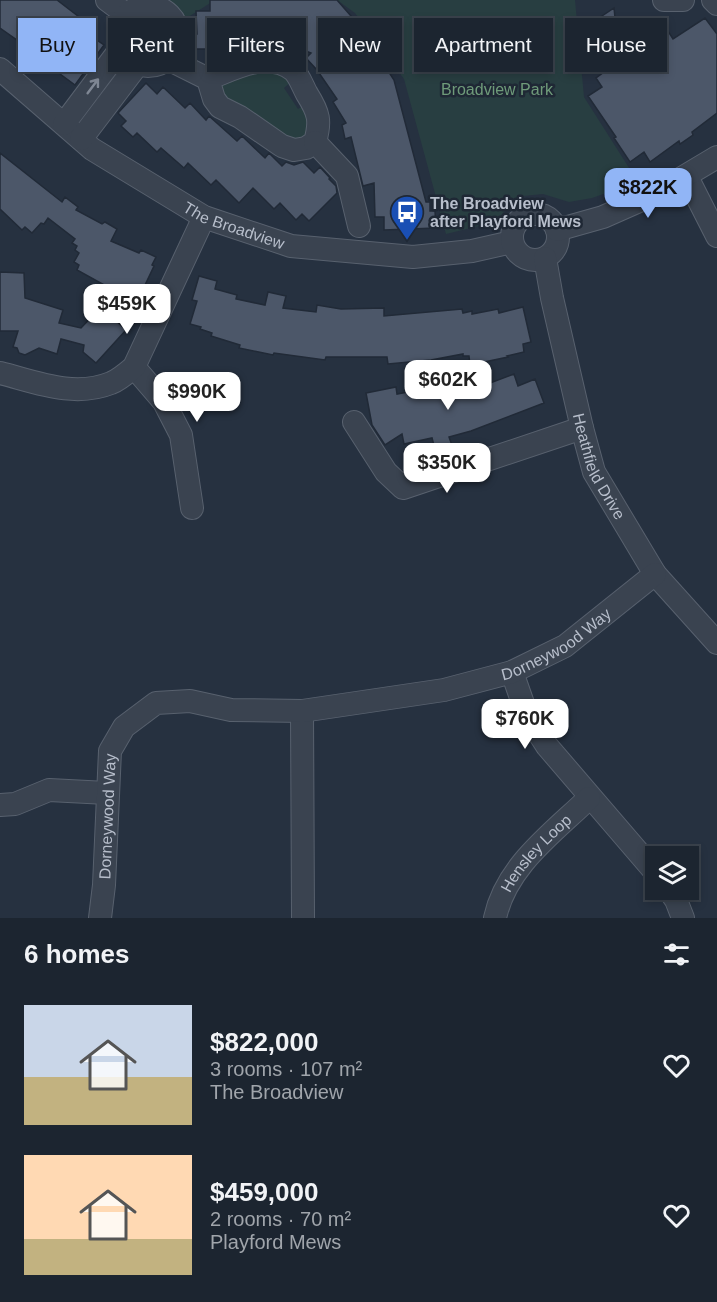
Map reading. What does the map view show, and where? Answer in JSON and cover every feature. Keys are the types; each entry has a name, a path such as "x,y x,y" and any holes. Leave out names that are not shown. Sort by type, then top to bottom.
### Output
{"street":[{"path":"107,0 127,15"},
{"path":"664,0 683,0"},
{"path":"713,0 717,4"},
{"path":"125,18 135,9 145,6 155,7 171,18"},
{"path":"194,72 208,79 258,61 276,63 294,71 317,111 319,127 315,142 306,148 294,150 282,146 240,117 220,107 214,99 208,79"},
{"name":"The Broadview","path":"0,69 92,149 204,217 291,246 413,257 472,251 512,242"},
{"path":"73,132 108,71"},
{"path":"73,132 130,72"},
{"path":"315,142 347,176 359,226"},
{"path":"557,230 603,217 655,194 687,177 717,157"},
{"path":"687,177 717,237"},
{"path":"526,214 544,215 550,219 557,230 556,246 545,258 532,260 524,258 515,250 512,242 515,224 526,214"},
{"path":"0,373 58,388 84,390 112,383 134,367 204,217"},
{"name":"Heathfield Drive","path":"545,258 552,298 594,472 655,574 717,643"},
{"path":"134,367 164,402 181,435 192,508"},
{"path":"354,422 386,472 403,488 582,428"},
{"name":"Dorneywood Way","path":"100,918 104,885 110,751 124,727 156,702 190,701 231,710 302,711 444,690 512,672 565,646 655,574"},
{"path":"512,672 527,715 547,746 589,798 645,861"},
{"path":"302,711 303,918"},
{"path":"0,805 15,804 49,790 107,793"},
{"name":"Hensley Loop","path":"495,918 502,893 519,867 589,798"},
{"path":"676,900 683,918"}],"green space":[{"path":"166,0 215,0 187,18"},
{"name":"Broadview Park","path":"337,0 575,0 577,18 565,18 565,72 582,72 584,97 638,182 592,198 569,202 543,194 523,196 509,206 495,222 446,234 404,79 399,72 402,72 402,18 359,18"},
{"path":"240,72 276,72 293,80 284,88 298,109 308,103 314,125 304,138 290,138 223,96 216,83"}],"building":[{"path":"0,0 57,0 80,18 18,18 18,41 0,28"},
{"path":"210,0 337,0 353,18 318,18 318,71 306,58 311,53 306,51 306,18 207,18 207,49 195,49 196,11 210,11"},
{"path":"614,8 615,18 599,18"},
{"path":"705,18 717,34 717,113 692,132 693,135 680,144 679,141 650,162 644,152 630,162 614,138 616,137 588,96 602,87 596,78 604,72 667,72 668,31 673,39"},
{"path":"96,39 104,45 96,56"},
{"path":"57,72 84,72 75,85"},
{"path":"318,72 389,72 394,80 426,202 430,202 430,211 435,211 436,228 384,230 384,217 375,217 374,183 363,186 351,137 345,139 342,125 346,123 333,102 337,99"},
{"path":"146,83 157,94 163,87 185,108 190,103 206,120 209,116 237,141 242,136 265,158 269,153 282,166 286,162 294,165 303,162 314,173 320,167 336,186 337,193 309,221 302,214 296,220 280,203 274,209 253,188 239,203 216,180 211,185 188,163 184,168 161,148 157,152 137,133 133,137 121,126 126,121 118,113"},
{"path":"0,153 62,202 65,197 78,207 76,210 117,229 111,241 139,253 141,250 156,257 136,304 106,291 108,287 77,270 79,265 74,262 79,253 75,250 77,246 72,243 75,239 48,218 32,233 25,227 22,230 0,209"},
{"path":"0,272 24,273 25,298 63,310 59,323 81,328 101,307 126,330 96,363 83,352 84,345 61,339 57,354 39,348 25,355 19,353 17,348 13,347 18,331 0,331"},
{"path":"199,276 217,281 215,289 237,295 236,299 265,305 268,292 286,296 283,308 316,312 317,305 341,309 384,308 384,316 462,309 463,313 472,311 472,314 498,309 499,313 523,307 531,342 523,344 524,352 470,365 469,356 463,356 463,354 388,364 387,357 326,357 325,360 274,353 273,355 239,348 240,345 211,336 212,333 190,324 197,301 192,300"},
{"path":"514,374 518,386 535,379 544,403 449,437 453,448 436,453 432,438 404,444 402,434 385,445 372,425 366,393 396,387 397,394 413,391 414,398 459,386 461,394"}],"place":[{"name":"The Broadview after Playford Mews","path":"407,241"}]}
